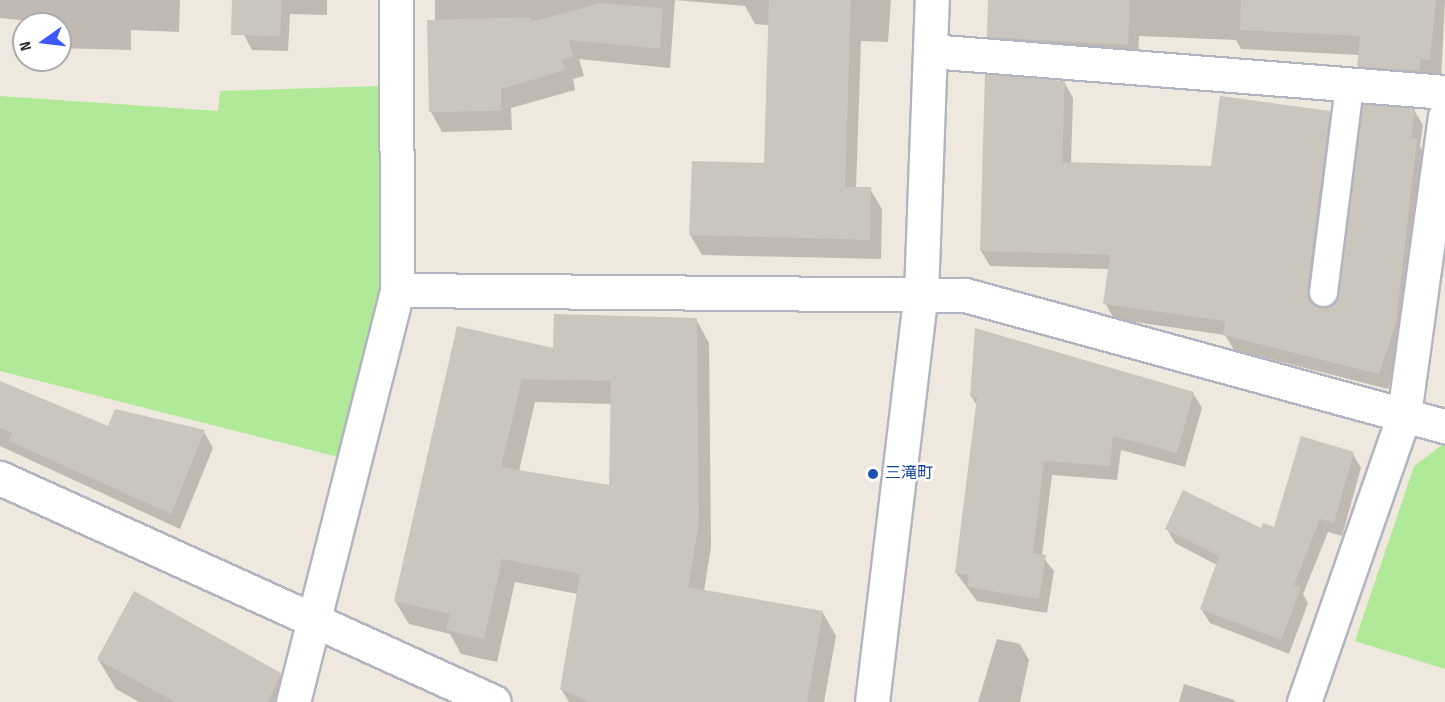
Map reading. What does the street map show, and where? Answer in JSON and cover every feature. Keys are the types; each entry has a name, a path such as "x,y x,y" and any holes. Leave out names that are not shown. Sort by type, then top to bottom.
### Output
{"street":[{"path":"292,702 315,621 396,290 396,0"},
{"path":"872,702 921,294 932,0"},
{"path":"930,51 1445,92"},
{"path":"1304,702 1404,415 1445,117"},
{"path":"396,290 965,295 1445,426"},
{"path":"0,478 494,702"}],"lane":[{"path":"1323,292 1349,85"}],"green space":[{"path":"380,86 383,284 338,457 0,371 0,96 218,111 220,91"},
{"path":"1442,445 1445,446 1445,669 1355,641 1414,466"}],"building":[{"path":"232,0 282,0 280,36 231,35"},
{"path":"769,0 851,0 845,187 871,187 870,240 689,235 692,161 764,163"},
{"path":"988,0 1130,0 1128,45 987,37"},
{"path":"1241,0 1436,0 1430,60 1421,59 1419,71 1357,66 1360,36 1240,30"},
{"path":"601,3 663,8 660,49 569,40 573,56 562,60 565,70 501,89 501,111 429,112 427,20 531,17 530,22"},
{"path":"985,74 1065,81 1062,162 1211,166 1220,96 1330,111 1307,290 1313,304 1322,308 1339,294 1362,104 1415,108 1411,138 1417,139 1396,323 1379,374 1223,335 1225,321 1103,304 1110,255 980,251"},
{"path":"554,314 697,318 699,523 688,587 823,611 807,702 589,702 560,689 580,574 502,559 484,639 446,630 450,614 394,601 457,326 553,348","holes":["522,379 611,381 609,485 501,467"]},
{"path":"975,328 1194,392 1177,453 1113,436 1110,466 1044,461 1033,553 1046,555 1039,599 967,587 969,575 955,573 977,397 970,396"},
{"path":"0,381 108,426 115,409 205,430 171,514 9,441 12,433 0,428"},
{"path":"1301,436 1354,452 1334,523 1320,519 1294,585 1301,588 1281,640 1200,609 1219,556 1165,529 1183,490 1261,528 1263,523 1274,527"},
{"path":"134,591 281,673 268,702 175,702 97,659"}],"place":[{"name":"三滝町","path":"873,474"}]}
